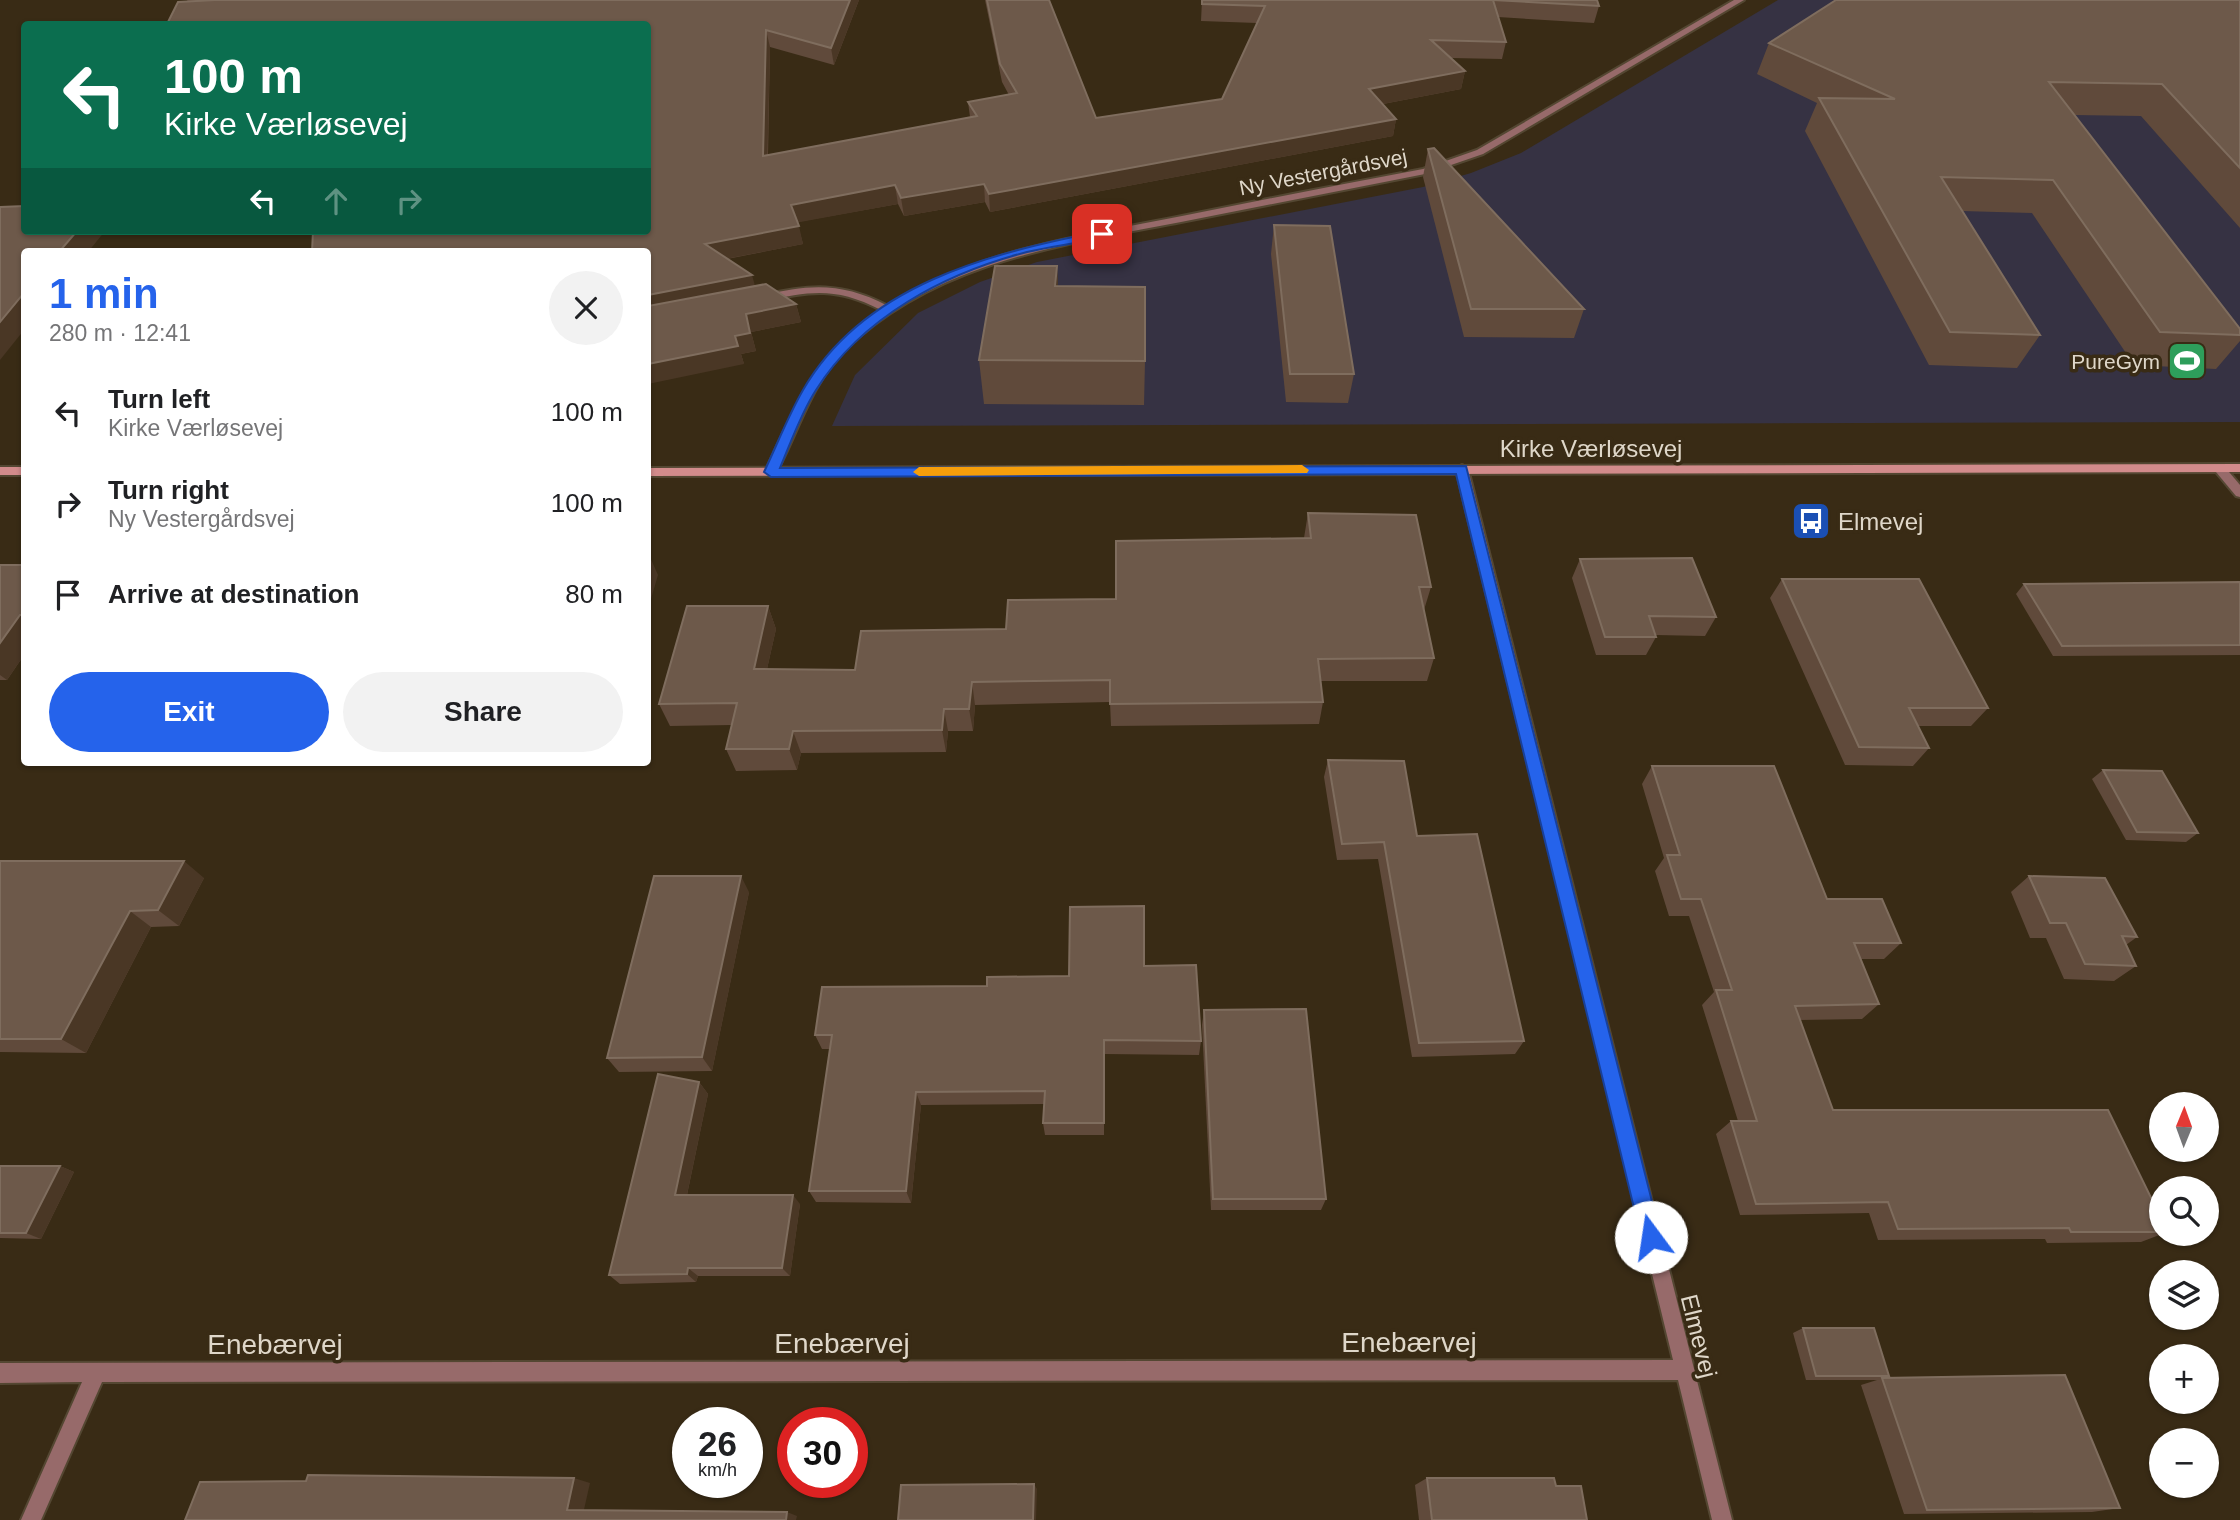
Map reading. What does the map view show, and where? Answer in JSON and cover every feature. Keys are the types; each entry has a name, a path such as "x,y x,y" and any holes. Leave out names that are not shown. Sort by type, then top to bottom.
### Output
{"street":[{"name":"Ny Vestergårdsvej","path":"771,472 809,390 839,349 887,309 959,270 1025,249 1425,171 1480,152 1740,0"},
{"path":"754,300 831,288 858,293 887,309"},
{"path":"2220,468 2240,493"},
{"name":"Kirke Værløsevej","path":"651,472 2240,468"},
{"name":"Elmevej","path":"1462,469 1722,1520"},
{"path":"0,471 21,471"},
{"name":"Enebærvej","path":"0,1373 1684,1370"},
{"path":"31,1520 96,1373"}],"shaded area":[{"path":"1778,0 2240,0 2240,422 832,426 855,375 918,313 980,282 1037,262 1423,187 1471,173 1521,153"}],"building":[{"path":"850,0 831,48 766,30 763,156 977,116 968,102 1017,93 1000,64 987,0 1049,0 1096,118 1222,99 1265,6 1202,4 1202,0 1493,0 1506,42 1431,40 1465,71 1369,89 1396,119 989,194 984,184 901,198 895,185 791,205 799,226 705,244 752,275 651,294 651,248 312,248 313,235 651,235 651,21 168,21 178,2"},
{"path":"1493,0 1597,0 1599,6"},
{"path":"1836,0 2240,0 2240,168 2162,84 2049,82 2240,329 2240,335 2160,332 2053,180 1941,177 2040,335 1950,332 1819,98 1895,99 1769,43"},
{"path":"1434,148 1584,309 1471,309 1428,149"},
{"path":"21,206 21,235 74,235 62,248 21,248 21,297 0,322 0,207"},
{"path":"1274,225 1330,226 1354,374 1290,374"},
{"path":"995,266 1057,266 1055,286 1145,287 1145,361 979,360"},
{"path":"766,284 796,304 746,314 750,333 735,336 738,346 651,363 651,305"},
{"path":"1308,513 1416,515 1431,587 1419,587 1434,658 1318,659 1323,702 1110,704 1110,680 972,682 969,709 944,709 942,730 793,731 789,749 726,749 737,703 659,704 687,606 768,606 754,669 855,670 861,631 1006,629 1008,600 1116,599 1116,541 1311,538"},
{"path":"1692,558 1716,617 1649,616 1656,637 1605,637 1580,559"},
{"path":"0,565 21,565 21,615 0,643"},
{"path":"1782,579 1919,579 1988,708 1909,708 1929,748 1859,747"},
{"path":"2240,582 2240,645 2062,646 2024,584"},
{"path":"1328,760 1404,761 1417,836 1477,834 1524,1041 1419,1043 1384,842 1342,844"},
{"path":"1652,766 1774,766 1827,899 1882,899 1901,943 1854,943 1879,1004 1795,1006 1833,1110 2108,1110 2149,1194 2149,1232 2071,1232 2069,1228 1898,1229 1888,1202 1756,1204 1731,1121 1757,1121 1716,990 1732,990 1701,899 1681,899 1667,855 1680,855"},
{"path":"2103,770 2162,771 2198,833 2137,832"},
{"path":"0,861 184,861 158,910 130,911 61,1039 0,1039"},
{"path":"654,876 741,876 702,1057 607,1058"},
{"path":"2029,876 2105,878 2137,937 2122,936 2136,966 2085,964 2066,923 2050,923"},
{"path":"1144,906 1144,966 1196,965 1201,1041 1104,1040 1104,1123 1043,1123 1045,1091 916,1092 906,1191 809,1191 832,1035 815,1035 822,987 987,986 987,977 1069,976 1070,907"},
{"path":"1306,1009 1326,1199 1213,1199 1204,1010"},
{"path":"658,1074 699,1082 675,1195 793,1195 782,1268 688,1268 687,1274 609,1275"},
{"path":"0,1166 60,1166 26,1233 0,1233"},
{"path":"1803,1328 1874,1328 1889,1376 1816,1376"},
{"path":"2065,1375 2120,1508 1927,1510 1882,1378"},
{"path":"308,1475 574,1478 567,1510 787,1512 786,1520 185,1520 200,1482 306,1481"},
{"path":"1427,1478 1554,1478 1556,1486 1581,1486 1587,1520 1432,1520"},
{"path":"1034,1484 1033,1520 898,1520 901,1485"}],"slow traffic":[{"path":"919,472 1302,470"}],"place":[{"name":"PureGym","path":"2187,361"},
{"name":"Elmevej","path":"1811,521"}],"route":[{"path":"1102,234 1025,249 959,270 887,309 839,349 809,390 771,472 1462,469 1651,1237"}]}
